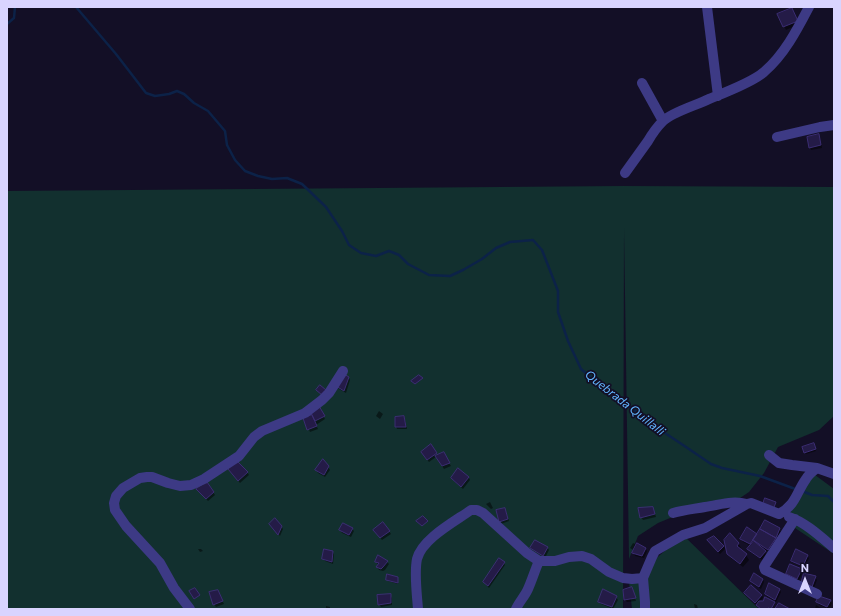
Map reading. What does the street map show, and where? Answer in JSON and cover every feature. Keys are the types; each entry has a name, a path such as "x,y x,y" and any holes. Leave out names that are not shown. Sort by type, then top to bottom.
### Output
{"street":[{"path":"707,7 718,96"},
{"path":"625,173 663,121 674,114 750,81 763,73 774,62 796,31 809,7"},
{"path":"642,83 663,121"},
{"path":"777,137 834,125"},
{"path":"190,609 174,588 160,563 126,526 115,510 114,503 116,496 123,488 140,478 152,476 168,483 180,486 191,485 204,479 239,456 254,437 262,431 305,413 322,400 329,393 343,371"},
{"path":"769,455 779,462 817,468 834,474"},
{"path":"780,514 787,510 794,501 806,478 817,468"},
{"path":"673,513 705,508 729,502 750,503 795,519 818,534 834,548"},
{"path":"645,609 642,578 656,551 683,535 705,528 747,504"},
{"path":"418,609 416,570 417,559 422,548 439,532 471,510 477,510 484,513 527,553 539,561 555,561 569,557 582,556 591,559 609,572 623,578 642,578"},
{"path":"795,519 764,568 765,570 817,594"},
{"path":"516,609 524,598 539,561"}],"green space":[{"path":"623,186 834,187 834,416 819,430 778,447 764,473 749,492 734,502 687,511 658,523 638,536 629,559 624,228 623,609 7,609 7,191"},
{"path":"807,469 834,489 834,554 789,524 794,495"},
{"path":"683,535 759,609 632,609 629,582"}],"building":[{"path":"792,8 798,21 783,27 777,14"},
{"path":"819,134 821,145 809,148 807,137"},
{"path":"344,374 349,377 344,391 336,386"},
{"path":"419,375 423,378 415,384 411,381"},
{"path":"320,385 326,390 322,395 316,390"},
{"path":"319,406 325,416 315,421 310,411"},
{"path":"312,415 317,426 307,430 303,418"},
{"path":"404,416 406,427 395,427 395,417"},
{"path":"814,443 816,449 804,453 802,447"},
{"path":"431,444 437,453 427,460 421,452"},
{"path":"444,452 450,463 442,466 435,456"},
{"path":"323,459 329,466 324,475 315,470"},
{"path":"237,461 248,472 238,481 228,469"},
{"path":"458,468 469,477 461,487 451,478"},
{"path":"207,482 214,492 206,499 196,489"},
{"path":"765,498 776,502 773,510 762,507"},
{"path":"653,507 655,514 640,518 638,508"},
{"path":"505,508 508,519 499,522 496,510"},
{"path":"423,516 428,521 422,526 416,521"},
{"path":"275,518 282,526 278,535 269,524"},
{"path":"765,520 780,528 776,538 760,529"},
{"path":"383,522 390,531 380,538 373,530"},
{"path":"343,523 353,528 349,535 339,530"},
{"path":"747,527 757,534 750,544 740,539"},
{"path":"760,529 776,538 768,550 753,540"},
{"path":"730,533 739,543 737,546 747,554 740,564 727,554 724,540"},
{"path":"714,536 724,546 718,552 707,540"},
{"path":"535,540 548,547 543,556 530,548"},
{"path":"754,541 766,551 760,558 747,549"},
{"path":"637,543 646,548 642,556 632,553"},
{"path":"324,549 333,551 332,562 322,559"},
{"path":"796,549 808,555 803,566 791,561"},
{"path":"378,555 388,561 381,569 376,567 379,563 375,562"},
{"path":"499,558 505,562 488,586 483,582"},
{"path":"790,564 802,569 797,579 786,574"},
{"path":"754,573 763,579 759,587 750,581"},
{"path":"804,573 816,576 812,587 801,584"},
{"path":"387,574 398,577 398,583 386,580"},
{"path":"769,583 780,589 775,600 765,594"},
{"path":"751,585 762,595 755,603 744,593"},
{"path":"632,587 636,598 624,600 623,590"},
{"path":"195,588 200,595 194,599 189,591"},
{"path":"603,589 617,596 612,607 598,602"},
{"path":"218,590 223,601 213,605 209,592"},
{"path":"391,594 391,603 378,605 377,595"},
{"path":"819,596 831,600 827,607 816,602"},
{"path":"765,597 775,602 771,609 761,609 756,605 759,601 763,601"},
{"path":"779,603 790,609 775,609"}],"waterway":[{"name":"Quebrada Quillalli","path":"7,24 14,18 15,7"},
{"name":"Quebrada Quillalli","path":"76,7 116,54 146,93 155,96 177,91 184,94 194,103 208,111 225,131 227,145 235,160 245,171 272,179 287,178 302,184 326,207 342,231 349,245 361,253 376,256 389,251 399,255 408,264 429,275 450,276 482,259 496,248 510,242 533,240 542,250 558,291 558,312 568,341 581,369 665,433 711,464 722,468 760,476 798,490"},
{"name":"Quebrada Quillalli","path":"802,491 812,495 828,496 834,502"}]}
